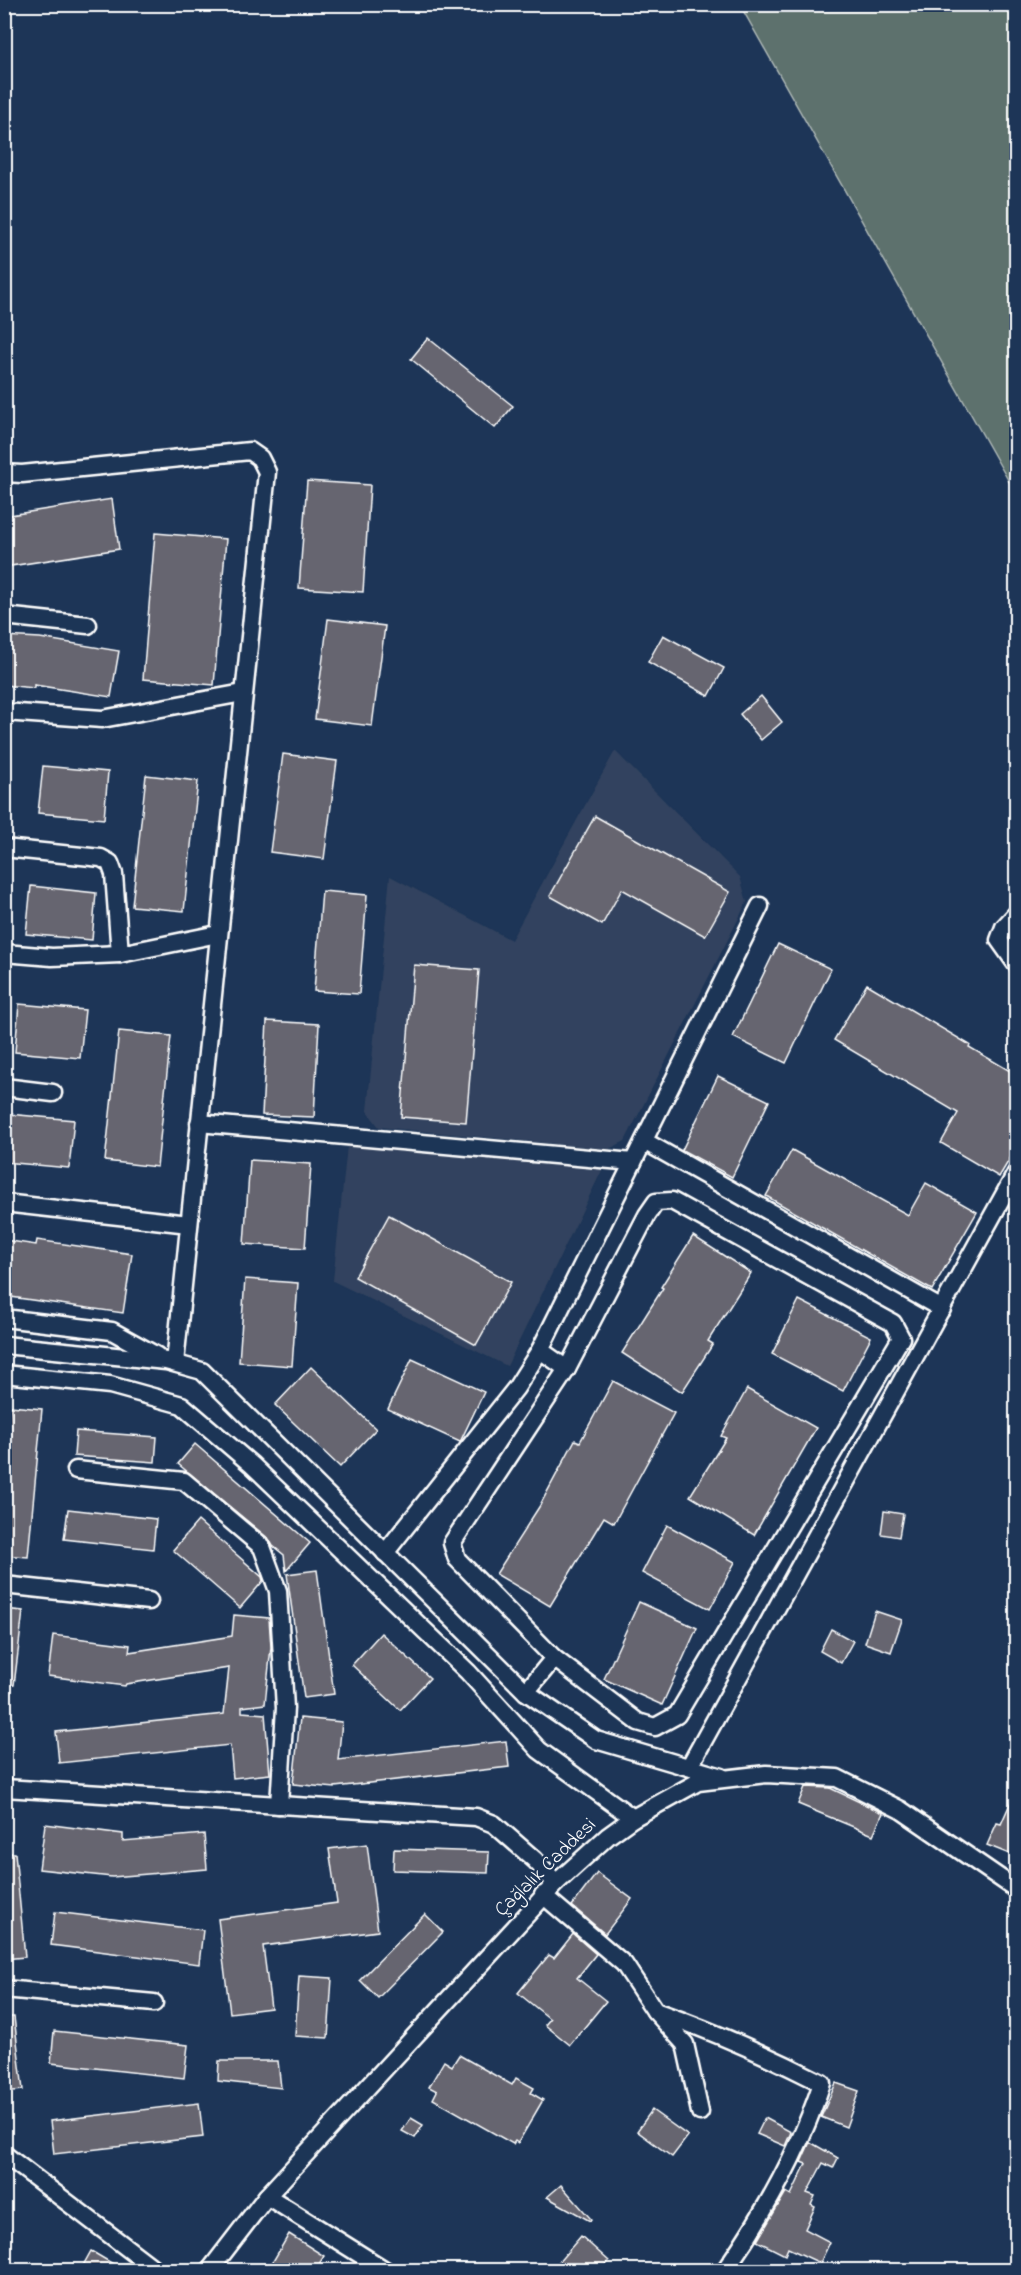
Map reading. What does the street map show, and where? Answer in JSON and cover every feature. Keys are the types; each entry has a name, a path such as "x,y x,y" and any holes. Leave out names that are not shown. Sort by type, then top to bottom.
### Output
{"street":[{"path":"4,473 22,474 250,451 260,458 267,472 189,1224 170,1362"},
{"path":"4,616 88,626"},
{"path":"4,712 102,719 243,693"},
{"path":"4,848 101,858 110,863 114,874 120,954"},
{"path":"385,1553 516,1388 540,1350 760,906"},
{"path":"1017,914 1004,927 999,940 1017,964"},
{"path":"4,953 51,957 120,954 218,934"},
{"path":"4,1087 53,1093"},
{"path":"199,1123 633,1162"},
{"path":"644,1141 942,1309"},
{"path":"689,1767 1017,1173"},
{"path":"672,1201 893,1323 901,1338 677,1715 655,1726 638,1722 554,1658 457,1559 452,1543 567,1369 647,1215 656,1202 672,1201"},
{"path":"4,1203 189,1224"},
{"path":"4,1318 112,1332 170,1362"},
{"path":"4,1344 170,1362 202,1371 526,1692 596,1740 729,1779"},
{"path":"540,1350 567,1369"},
{"path":"4,1374 110,1385 183,1404 252,1465 468,1672 539,1750 633,1818"},
{"path":"76,1470 184,1481 261,1546 278,1591 285,1708 279,1805"},
{"path":"4,1584 149,1601"},
{"path":"526,1692 554,1658"},
{"name":"Çağlalık Caddesi","path":"210,2271 267,2196 543,1895 608,1836 633,1818 698,1782 766,1774 837,1778 902,1810 1016,1887"},
{"path":"4,1788 476,1817 494,1824 536,1860 556,1883"},
{"path":"543,1895 624,1964 655,2011 685,2044 700,2112"},
{"path":"4,1989 154,2003"},
{"path":"655,2011 708,2029 763,2053 822,2083 809,2121 792,2157 745,2241 725,2271"},
{"path":"4,2154 156,2271"},
{"path":"267,2196 384,2271"}],"shaded area":[{"path":"615,751 740,877 747,902 625,1141 609,1149 379,1127 367,1111 390,876 511,940"},
{"path":"347,1146 602,1170 507,1366 333,1281"}],"green space":[{"path":"740,5 1016,5 1016,494"}],"building":[{"path":"428,338 513,406 495,428 411,359"},
{"path":"307,481 370,485 363,592 299,588"},
{"path":"112,499 119,549 4,567 4,516"},
{"path":"155,533 226,539 214,685 143,679"},
{"path":"328,619 385,626 372,726 315,719"},
{"path":"663,635 724,668 709,696 648,662"},
{"path":"4,636 40,638 119,651 111,697 34,685 34,688 4,685"},
{"path":"761,696 782,722 761,740 740,714"},
{"path":"283,754 337,761 324,859 270,852"},
{"path":"43,766 108,772 104,819 38,813"},
{"path":"146,775 198,781 184,911 132,906"},
{"path":"595,816 730,892 705,936 622,889 602,925 550,896"},
{"path":"31,886 96,893 92,940 26,934"},
{"path":"322,891 367,895 359,994 314,991"},
{"path":"778,944 831,969 786,1063 733,1037"},
{"path":"414,965 479,970 466,1122 401,1117"},
{"path":"867,984 1017,1075 1017,1147 999,1177 941,1143 958,1113 834,1040"},
{"path":"19,1004 85,1010 80,1058 15,1052"},
{"path":"267,1021 319,1024 314,1117 262,1115"},
{"path":"119,1031 171,1036 157,1167 105,1161"},
{"path":"718,1076 769,1101 732,1177 682,1150"},
{"path":"8,1114 74,1120 69,1168 4,1162"},
{"path":"792,1150 908,1215 926,1183 977,1212 932,1290 766,1196"},
{"path":"250,1160 311,1164 305,1248 244,1244"},
{"path":"389,1215 511,1282 476,1345 355,1277"},
{"path":"693,1236 751,1273 708,1341 713,1344 682,1392 622,1353"},
{"path":"4,1240 36,1245 37,1240 132,1254 123,1313 4,1296"},
{"path":"245,1279 298,1283 292,1366 239,1362"},
{"path":"799,1300 871,1337 843,1391 772,1354"},
{"path":"412,1359 484,1392 460,1442 388,1409"},
{"path":"311,1367 376,1429 340,1467 275,1405"},
{"path":"613,1381 674,1413 614,1523 604,1517 550,1606 496,1574 539,1507 575,1440 580,1442"},
{"path":"747,1389 816,1428 754,1535 690,1496 726,1438 721,1436"},
{"path":"10,1406 42,1409 28,1557 4,1555 4,1463"},
{"path":"76,1431 157,1437 155,1462 74,1456"},
{"path":"195,1444 310,1543 286,1571 284,1555 273,1546 269,1539 178,1464"},
{"path":"68,1509 156,1519 153,1549 64,1539"},
{"path":"884,1511 903,1514 899,1537 881,1534"},
{"path":"198,1521 262,1577 263,1581 240,1608 173,1550"},
{"path":"667,1525 735,1562 710,1609 642,1573"},
{"path":"317,1570 334,1694 304,1698 287,1574"},
{"path":"639,1602 697,1628 662,1705 604,1679"},
{"path":"4,1609 23,1611 14,1685 4,1685"},
{"path":"875,1611 902,1620 891,1652 865,1643"},
{"path":"234,1615 269,1618 271,1647 265,1704 242,1707 242,1712 265,1714 270,1774 233,1778 230,1745 59,1763 56,1732 224,1714 229,1668 126,1684 125,1686 48,1676 53,1635 130,1645 129,1652 232,1636"},
{"path":"831,1629 853,1641 841,1663 820,1651"},
{"path":"381,1633 430,1678 400,1710 352,1665"},
{"path":"300,1718 342,1722 338,1760 506,1741 509,1767 335,1788 293,1784"},
{"path":"805,1787 830,1788 883,1813 873,1835 798,1804"},
{"path":"1017,1788 1017,1846 1012,1855 987,1845 997,1823 1001,1824"},
{"path":"45,1824 123,1834 123,1841 204,1834 207,1869 112,1877 39,1869"},
{"path":"367,1844 378,1931 263,1946 271,2008 230,2013 218,1919 337,1903 329,1849"},
{"path":"394,1849 489,1852 488,1873 393,1870"},
{"path":"4,1853 15,1853 25,1957 4,1959"},
{"path":"597,1873 632,1899 605,1934 572,1906"},
{"path":"55,1912 203,1930 199,1964 51,1945"},
{"path":"425,1914 443,1932 378,1998 360,1980"},
{"path":"573,1934 596,1954 577,1978 606,2001 570,2045 545,2025 550,2019 518,1993 549,1955 554,1958"},
{"path":"299,1976 332,1978 328,2038 295,2036"},
{"path":"4,2017 14,2017 23,2090 4,2092"},
{"path":"54,2031 188,2045 184,2078 51,2063"},
{"path":"459,2055 512,2085 516,2078 534,2088 531,2093 543,2100 518,2143 515,2141 513,2144 433,2099 437,2091 429,2087 444,2061 452,2066"},
{"path":"219,2061 278,2061 281,2088 218,2081"},
{"path":"836,2083 859,2091 846,2127 821,2117"},
{"path":"199,2103 203,2137 54,2154 50,2121"},
{"path":"652,2110 688,2136 672,2157 637,2131"},
{"path":"411,2118 423,2125 415,2138 402,2131"},
{"path":"765,2118 791,2132 785,2146 757,2134"},
{"path":"810,2142 838,2158 833,2168 823,2163 807,2193 815,2196 811,2205 815,2207 805,2229 830,2242 820,2263 788,2248 785,2255 757,2241 786,2192 791,2195 806,2164 801,2162"},
{"path":"561,2185 591,2219 590,2221 547,2197"},
{"path":"289,2234 324,2256 315,2271 284,2271 272,2263"},
{"path":"581,2236 609,2261 601,2271 551,2271"},
{"path":"91,2251 125,2271 80,2271"}]}
